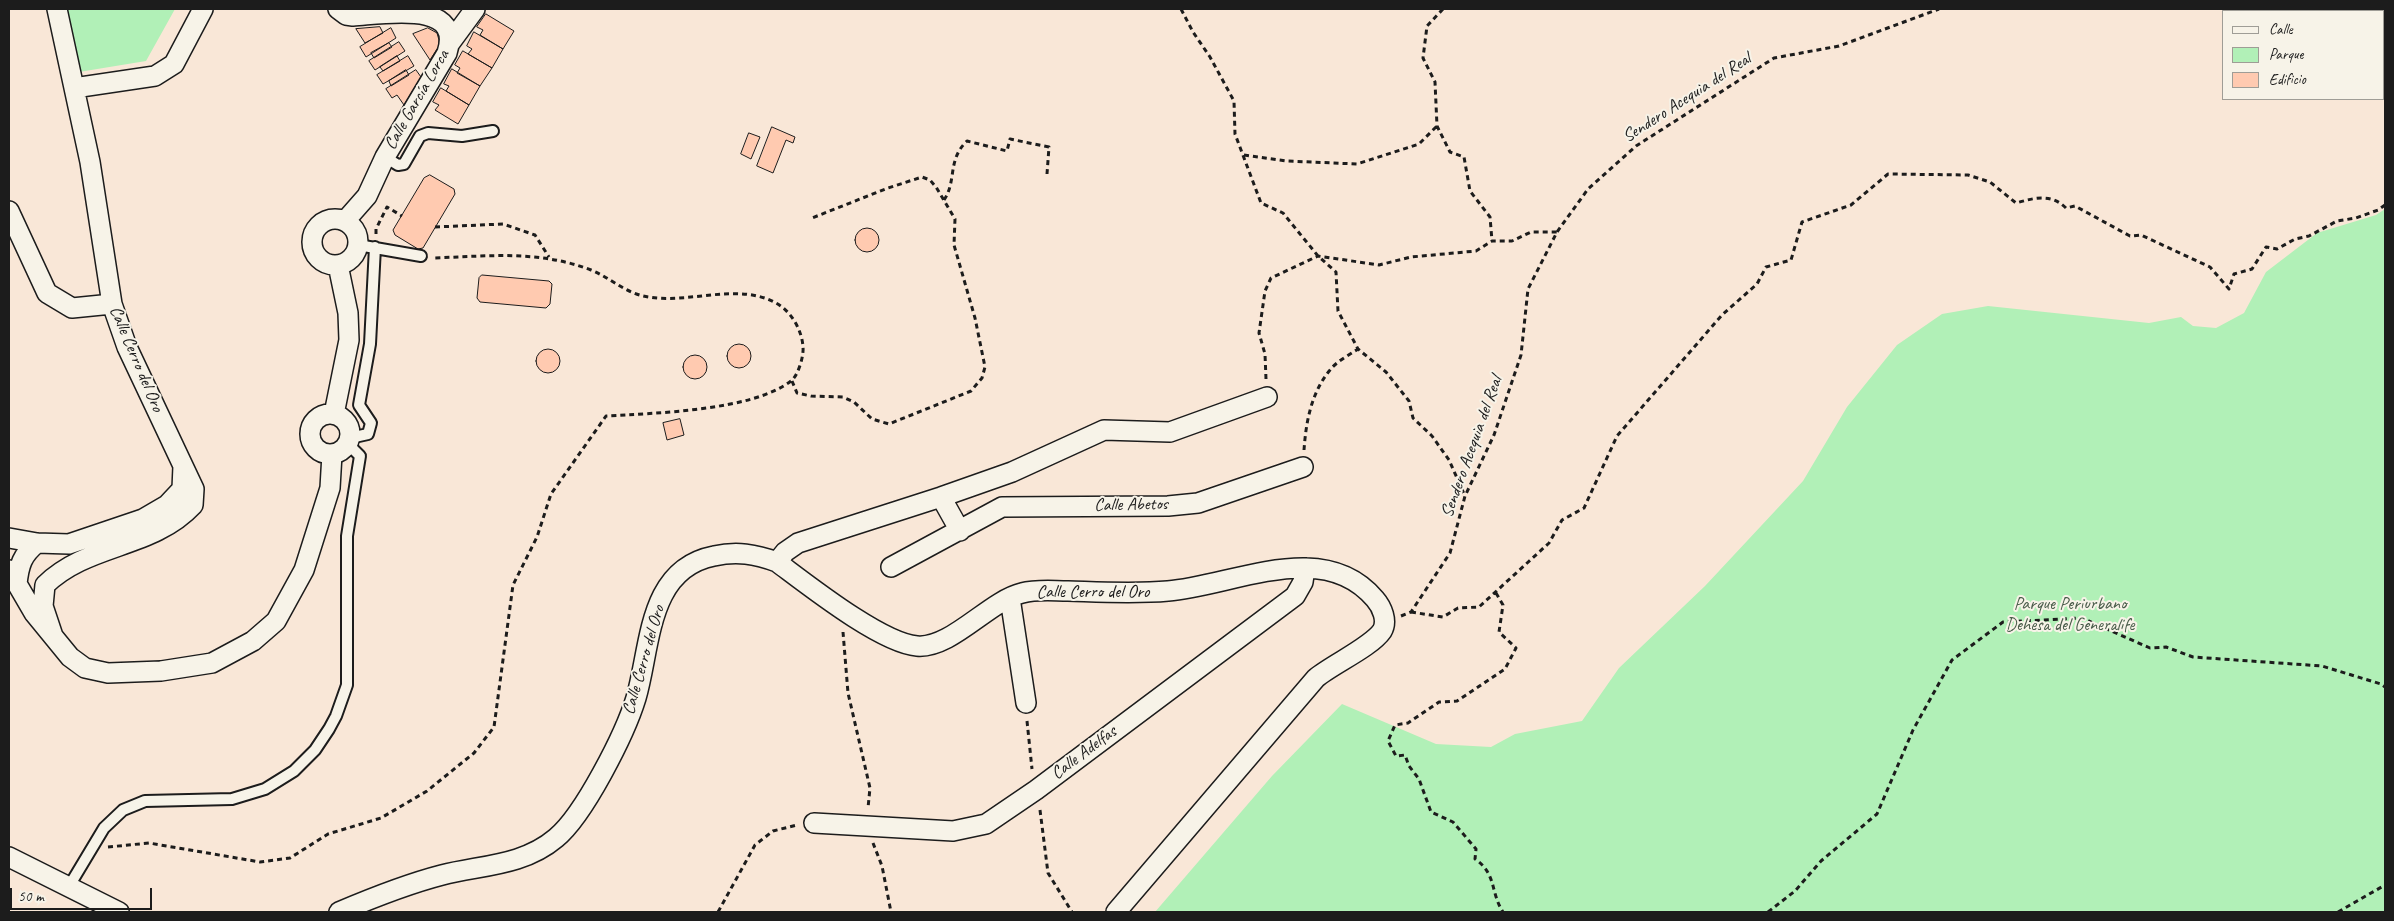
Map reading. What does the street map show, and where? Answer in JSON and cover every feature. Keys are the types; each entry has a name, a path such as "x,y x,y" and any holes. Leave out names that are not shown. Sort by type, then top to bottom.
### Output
{"street":[{"name":"Calle Cerro del Oro","path":"9,538 38,543 69,544 143,519 167,505 182,489 183,465 128,347 112,304 90,162 57,9"},
{"path":"74,88 155,76 174,64 203,9"},
{"name":"Calle García Lorca","path":"338,9 346,15 352,16 429,12 442,18 450,35 447,53 384,157 367,196 345,221"},
{"path":"450,43 475,9"},
{"path":"9,211 47,292 72,308 112,304"},
{"path":"330,220 345,221 356,231 367,246 338,265 330,265 317,256 312,242 317,228 323,223 330,220"},
{"path":"334,414 349,340 348,313 338,265"},
{"path":"777,562 785,552 798,543 1012,472 1104,430 1170,432 1267,397"},
{"path":"327,414 340,416 349,426 349,441 338,453 325,454 314,446 310,433 315,420 327,414"},
{"path":"38,543 26,552 19,565 16,582 34,613 70,657 85,668 108,674 161,671 212,663 253,641 276,621 304,570 330,488 332,454"},
{"path":"16,582 32,592 45,585 59,571 84,558 154,534 182,516 193,504 194,489 183,465"},
{"name":"Calle Abetos","path":"891,567 1002,507 1168,506 1198,503 1303,467"},
{"path":"941,497 960,531"},
{"name":"Calle Cerro del Oro","path":"339,912 405,886 442,874 508,863 529,854 555,839 578,814 624,729 636,697 657,606 673,579 700,559 724,554 756,554 777,562 889,638 905,644 928,646 943,640 1010,598 1033,591 1148,592 1181,590 1284,568 1326,570 1351,579 1379,603 1383,610 1384,623"},
{"name":"Calle Adelfas","path":"814,823 953,831 986,824 1036,790 1295,596 1303,582 1305,568"},
{"path":"45,585 43,606 53,636"},
{"path":"1010,598 1026,703"},
{"path":"1116,912 1316,678 1372,640 1382,630 1384,623"},
{"path":"9,857 119,912"}],"lane":[{"path":"384,157 398,165 404,164 420,136 428,133 462,136 494,131"},
{"path":"68,888 112,818 135,805 162,800 232,799 265,789 294,771 315,750 329,729 343,700 349,668 347,536 360,456 349,441 368,434 372,424 359,405 370,344 367,246 421,256"}],"path":[{"path":"1181,9 1193,32 1210,56 1234,101 1235,134 1261,203 1283,213 1318,256 1336,272 1338,311 1358,349 1386,372 1410,401 1413,418 1432,436 1449,460 1466,496"},
{"path":"1443,9 1427,26 1423,58 1435,82 1437,126 1450,152 1464,157 1470,191 1490,217 1492,241"},
{"name":"Sendero Acequia del Real","path":"1411,612 1450,553 1466,496 1494,435 1521,355 1528,289 1557,232 1588,189 1636,146 1774,58 1839,46 1939,9"},
{"path":"1244,155 1287,161 1356,164 1419,144 1437,126"},
{"path":"944,200 948,194 953,162 959,149 967,141 1007,152 1010,140 1049,147 1047,174"},
{"path":"1384,623 1411,612 1443,617 1458,608 1479,607 1496,593 1549,543 1562,520 1584,508 1617,436 1722,315 1757,284 1766,267 1791,260 1802,222 1851,205 1888,174 1968,175 1990,182 2016,203 2041,197 2059,201 2066,208 2075,206 2130,236 2141,235 2210,267 2230,289 2234,274 2252,269 2266,247 2277,249 2295,239 2309,236 2337,221 2356,218 2378,210 2385,205"},
{"path":"792,380 797,392 811,396 843,397 854,402 872,419 889,424 971,392 978,384 984,367 975,318 954,245 955,219 930,180 922,177 888,188 812,218"},
{"path":"367,246 387,207 402,216"},
{"path":"435,227 504,224 535,235 549,257"},
{"path":"1267,397 1265,354 1259,333 1265,291 1271,278 1318,256 1379,265 1411,258 1476,251 1492,241 1512,241 1531,232 1557,232"},
{"path":"91,849 149,843 260,862 290,858 328,834 381,818 427,791 474,752 494,727 513,585 537,537 551,494 606,416 689,412 764,396 792,380 803,356 800,333 791,316 777,304 756,296 730,294 690,298 648,297 619,287 592,271 549,257 518,255 421,256"},
{"path":"1303,467 1306,426 1316,391 1331,368 1358,349"},
{"path":"1496,593 1503,605 1499,632 1516,648 1505,669 1457,701 1438,702 1408,723 1395,724 1388,741 1396,756 1405,755 1409,766 1419,779 1431,812 1453,822 1476,849 1475,858 1486,866 1494,883 1495,900 1503,912"},
{"path":"852,614 843,628 848,693 870,788 866,826 882,866 891,912"},
{"path":"1768,912 1795,892 1821,862 1877,814 1913,730 1952,660 2003,622 2082,618 2150,648 2166,647 2193,657 2322,666 2381,684 2385,687"},
{"path":"1026,703 1032,770"},
{"path":"1039,802 1048,873 1072,912"},
{"path":"718,912 755,846 763,837 783,827 814,823"},
{"path":"2338,912 2385,885"}],"green space":[{"path":"65,9 175,9 146,61 79,72"},
{"name":"Parque Periurbano Dehesa del Generalife","path":"2385,209 2385,912 1155,912 1272,776 1342,704 1436,744 1491,747 1515,734 1582,721 1619,668 1705,586 1803,481 1847,407 1897,345 1942,314 1988,306 2149,323 2181,317 2193,326 2216,328 2244,313 2266,272 2317,233 2376,215"}],"building":[{"path":"486,14 514,31 503,49 480,35 483,30 477,27"},
{"path":"380,27 383,33 365,43 356,29"},
{"path":"391,28 396,38 366,57 360,47"},
{"path":"428,28 437,33 439,40 439,46 430,60 413,34"},
{"path":"474,32 503,49 492,68 468,54 472,49 467,46"},
{"path":"399,42 405,51 375,70 369,61"},
{"path":"389,43 392,47 374,58 371,53"},
{"path":"463,51 492,68 480,86 457,73 460,68 455,65"},
{"path":"397,56 400,61 383,71 380,67"},
{"path":"408,56 414,66 383,84 377,75"},
{"path":"452,69 480,86 469,105 446,91 449,86 444,84"},
{"path":"406,70 409,75 391,86 389,81"},
{"path":"416,70 421,77 404,105 397,95 392,98 386,89"},
{"path":"441,88 469,105 458,124 435,110 439,105 433,102"},
{"path":"772,127 795,137 793,143 786,140 773,173 757,166"},
{"path":"749,133 760,137 751,159 741,154"},
{"path":"430,175 454,189 455,194 423,248 418,249 395,235 393,230 424,178"},
{"path":"867,228 876,231 879,240 876,249 867,252 858,249 855,240 858,231"},
{"path":"482,275 549,281 552,284 550,304 546,308 480,302 477,298 479,278"},
{"path":"739,344 748,347 751,356 748,365 739,368 730,365 727,356 730,347"},
{"path":"548,349 557,352 560,361 557,370 548,373 539,370 536,361 539,352"},
{"path":"695,355 704,358 707,367 704,376 695,379 686,376 683,367 686,358"},
{"path":"680,419 684,435 667,440 663,423"}]}
